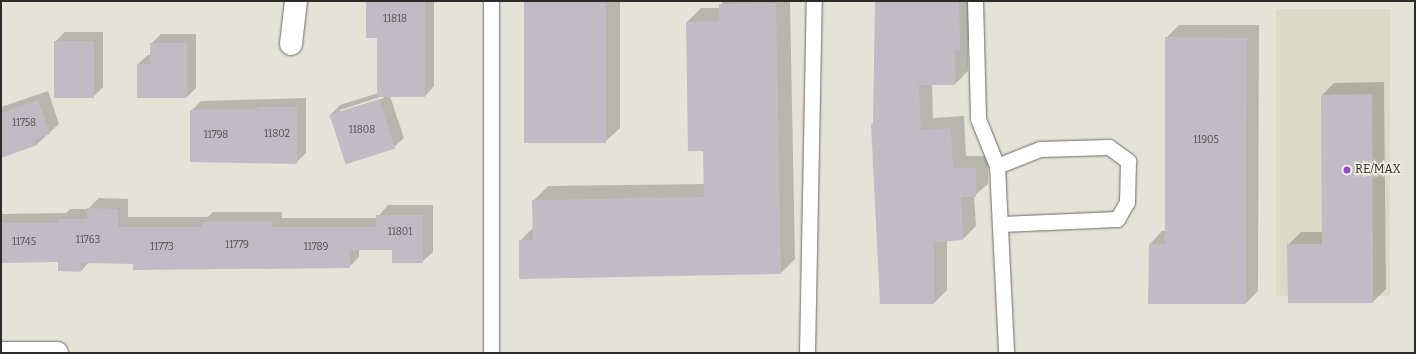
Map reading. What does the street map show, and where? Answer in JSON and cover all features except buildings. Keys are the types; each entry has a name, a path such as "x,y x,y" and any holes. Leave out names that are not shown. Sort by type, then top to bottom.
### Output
{"street":[{"path":"291,44 296,1"},
{"path":"1,353 57,353"}],"lane":[{"path":"491,353 492,1"},
{"path":"807,353 814,1"},
{"path":"975,1 978,119 997,166 1001,224 1006,353"},
{"path":"997,166 1040,149 1109,147 1128,161 1127,202 1117,219 1001,224"}],"shaded area":[{"path":"1276,9 1390,9 1390,296 1276,296"}],"place":[{"name":"RE/MAX","path":"1347,170"}]}
